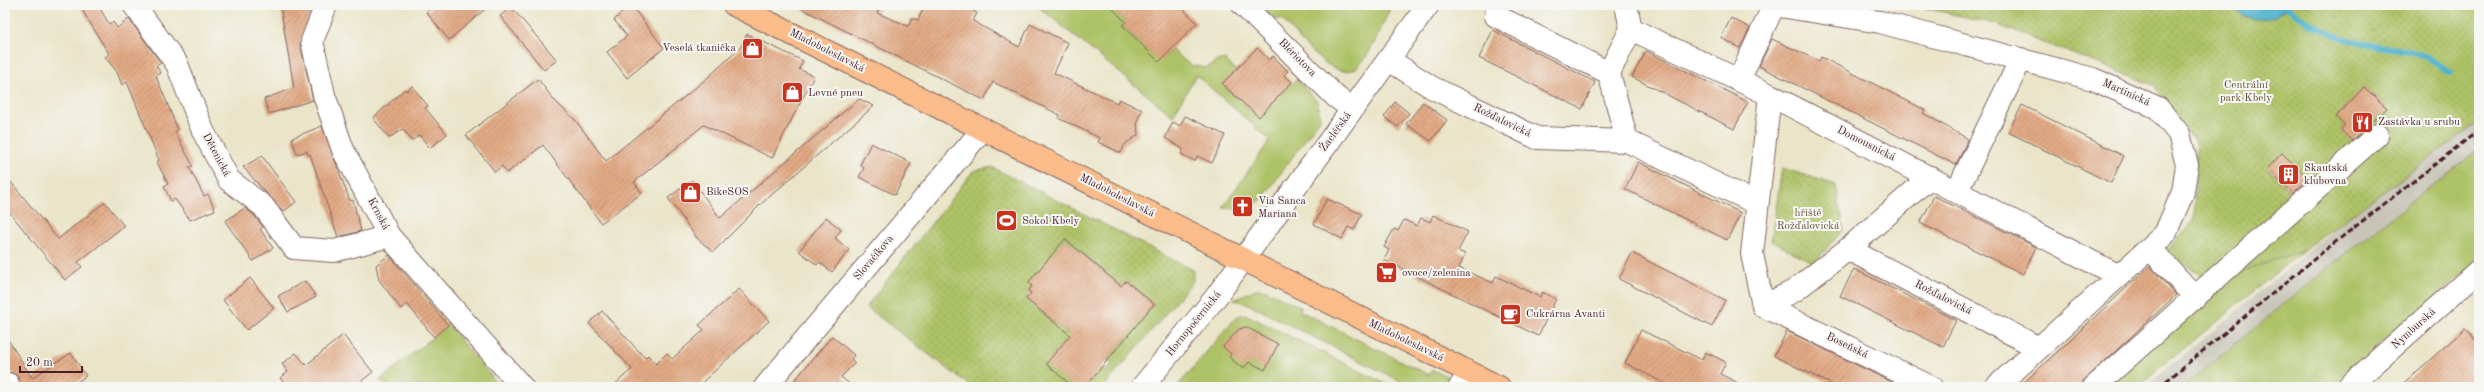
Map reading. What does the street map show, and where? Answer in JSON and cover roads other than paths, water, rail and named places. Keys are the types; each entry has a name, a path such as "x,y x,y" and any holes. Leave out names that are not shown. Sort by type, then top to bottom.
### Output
{"main road":[{"name":"Mladoboleslavská","path":"734,5 1244,260 1465,380 1499,387"}],"street":[{"name":"Dětenická","path":"134,5 177,64 203,131 229,180 263,206 294,248 334,251 390,236"},
{"name":"Krnská","path":"326,5 312,40 324,95 343,150 390,236 522,387"},
{"name":"Blériotova","path":"1243,5 1336,97 1352,109"},
{"name":"Žacléřská","path":"1244,260 1428,5"},
{"path":"1497,5 1496,16 1609,73"},
{"path":"1626,5 1631,29 1609,73 1627,141"},
{"path":"1739,80 1774,5"},
{"name":"Martinická","path":"1774,5 1882,14 2021,59 2093,79 2158,108 2179,134 2187,165 2183,192 2165,234 1996,387"},
{"name":"Domousnická","path":"1631,29 1770,95 2120,276"},
{"path":"1957,191 2021,59"},
{"name":"Rožďalovická","path":"1389,60 1433,88 1538,138 1627,141 1756,203"},
{"path":"1770,95 1756,203 1752,254 1764,306 1794,291 1848,249 1930,177"},
{"name":"Slovačíkova","path":"765,387 983,129"},
{"path":"2094,387 2194,296 2377,135"},
{"path":"2150,248 2194,296"},
{"name":"Rožďalovická","path":"1848,249 2039,348"},
{"name":"Hornopočernická","path":"1142,387 1216,297 1244,260"},
{"name":"Nymburská","path":"2348,387 2479,270"},
{"name":"Boseňská","path":"1764,306 1931,387"}],"water":[{"path":"2232,5 2289,5 2276,16 2260,19 2245,16"}],"waterway":[{"path":"2284,5 2302,18 2332,34 2364,44 2400,49 2419,54 2438,64 2450,73"}],"railway":[{"path":"2159,387 2324,251 2479,130"}],"place":[{"name":"Veselá tkanička","path":"752,48"},
{"name":"Levné pneu","path":"793,93"},
{"name":"Zastávka u srubu","path":"2362,122"},
{"name":"Skautská klubovna","path":"2289,174"},
{"name":"BikeSOS","path":"691,192"},
{"name":"Via Sanca Mariana","path":"1242,207"},
{"name":"Sokol Kbely","path":"1006,221"},
{"name":"ovoce/zelenina","path":"1387,273"},
{"name":"Cukrárna Avanti","path":"1510,314"}],"park label":[{"name":"Centrální park Kbely","path":"2246,91"},
{"name":"hřiště Rožďalovická","path":"1808,219"}]}
